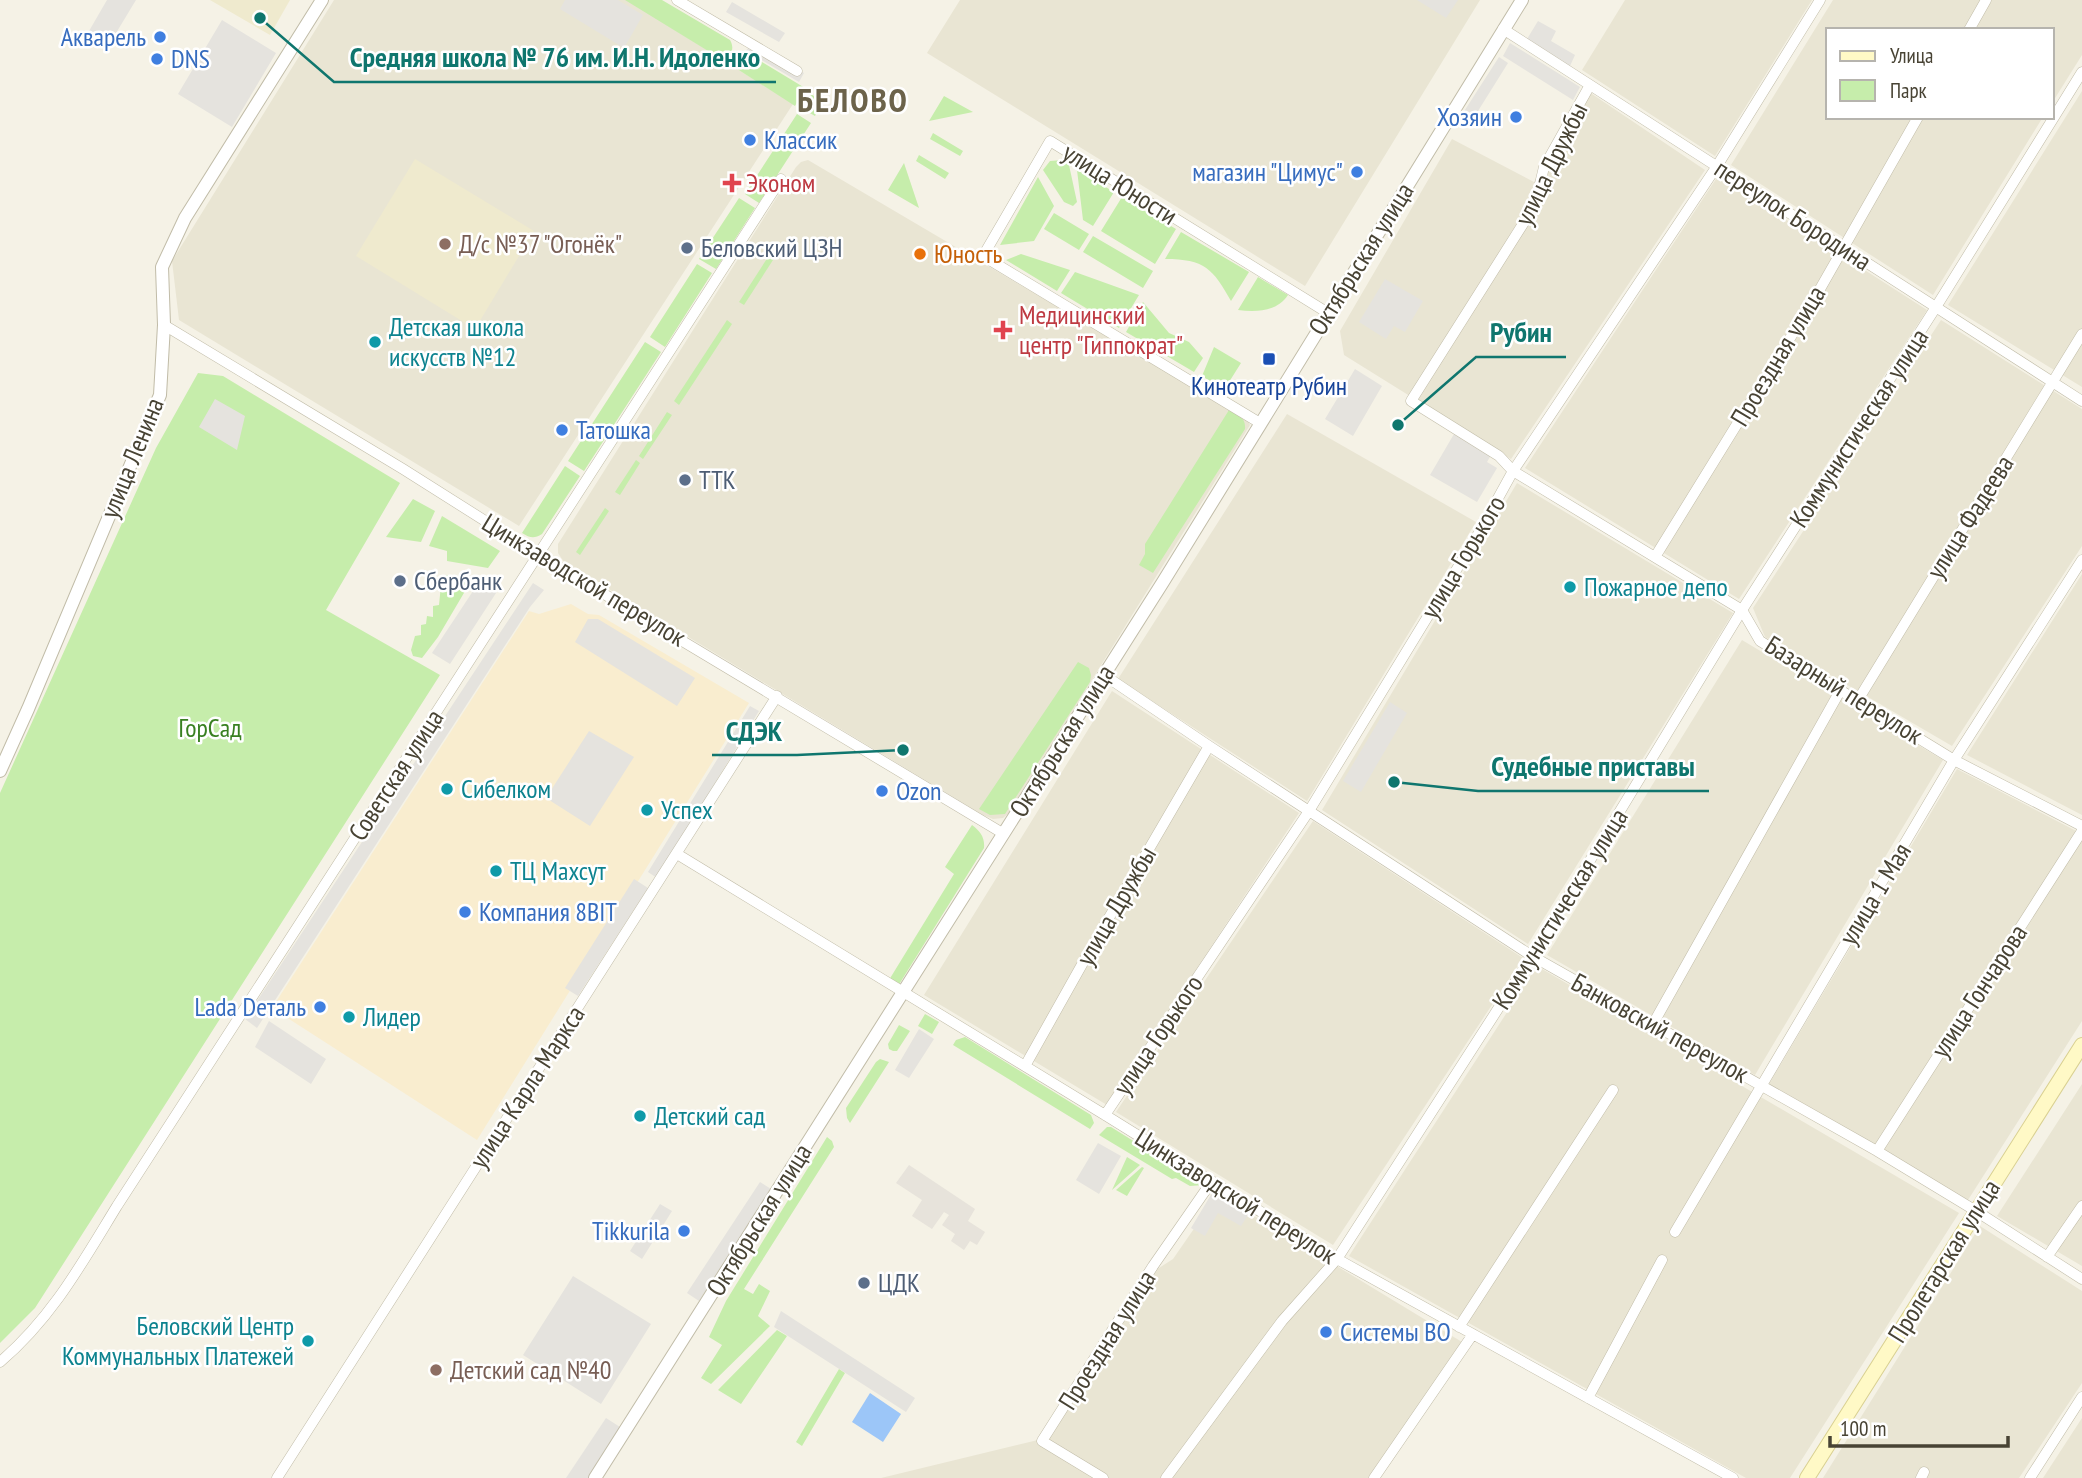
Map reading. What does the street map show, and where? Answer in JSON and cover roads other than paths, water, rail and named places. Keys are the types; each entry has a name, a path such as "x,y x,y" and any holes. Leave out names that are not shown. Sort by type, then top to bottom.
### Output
{"main road":[{"name":"Пролетарская улица","path":"1807,1478 2082,1045"}],"street":[{"name":"улица Ленина","path":"0,771 160,395 164,325 162,267 185,218 322,0"},
{"path":"677,0 797,71"},
{"name":"Октябрьская улица","path":"596,1478 1104,675 1522,0"},
{"name":"улица Горького","path":"1105,1115 1308,811 1476,539 1513,471 1717,166 1820,0"},
{"path":"1970,28 1986,0"},
{"name":"переулок Бородина","path":"1503,29 2082,401"},
{"name":"Коммунистическая улица","path":"2054,117 2082,72"},
{"name":"улица Дружбы","path":"1421,385 1535,205 1544,167 1590,85"},
{"name":"Проездная улица","path":"1656,557 1816,296 1917,119"},
{"name":"Коммунистическая улица","path":"1166,1478 1282,1321 1337,1259 1532,956 1742,610 2053,119"},
{"name":"улица Юности","path":"1260,423 983,256 1050,141 1328,313"},
{"name":"Советская улица","path":"0,1362 24,1342 66,1289 781,179"},
{"name":"Цинкзаводской переулок","path":"164,325 539,555 1004,834"},
{"name":"улица Фадеева","path":"1858,701 2082,334"},
{"name":"Базарный переулок","path":"1421,385 1412,401 1499,456 1513,471 1742,610 1760,641 1954,760 2082,829"},
{"name":"улица 1 Мая","path":"1675,1232 1954,760 2082,560"},
{"name":"Банковский переулок","path":"1104,675 1532,956 1877,1151 2082,1279"},
{"path":"1653,1024 1840,691"},
{"name":"улица Карла Маркса","path":"277,1478 778,696"},
{"name":"улица Дружбы","path":"1025,1066 1088,952 1209,746"},
{"name":"улица Гончарова","path":"1877,1151 2082,829"},
{"name":"Цинкзаводской переулок","path":"677,854 1337,1259 1733,1478"},
{"path":"1460,1327 1613,1090"},
{"name":"Проездная улица","path":"1103,1478 1042,1441 1153,1266 1212,1181"},
{"path":"2048,1257 2082,1206"},
{"path":"1588,1398 1662,1260"},
{"path":"1374,1478 1473,1334"},
{"path":"2030,1478 2082,1397"}],"water":[{"path":"870,1393 901,1414 883,1442 852,1422"}],"place":[{"name":"Средняя школа № 76 им. И.Н. Идоленко","path":"260,18"},
{"name":"Акварель","path":"160,37"},
{"name":"DNS","path":"157,59"},
{"name":"Хозяин","path":"1516,117"},
{"name":"Классик","path":"750,140"},
{"name":"магазин \"Цимус\"","path":"1357,172"},
{"name":"Эконом","path":"732,183"},
{"name":"Д/с №37 \"Огонёк\"","path":"445,244"},
{"name":"Беловский ЦЗН","path":"687,248"},
{"name":"Юность","path":"920,254"},
{"name":"Медицинский центр \"Гиппократ\"","path":"1003,330"},
{"name":"Детская школа искусств №12","path":"375,342"},
{"name":"Кинотеатр Рубин","path":"1269,359"},
{"name":"Рубин","path":"1398,425"},
{"name":"Татошка","path":"562,430"},
{"name":"ТТК","path":"685,480"},
{"name":"Сбербанк","path":"400,581"},
{"name":"Пожарное депо","path":"1570,587"},
{"name":"СДЭК","path":"903,750"},
{"name":"Судебные приставы","path":"1394,782"},
{"name":"Сибелком","path":"447,789"},
{"name":"Ozon","path":"882,791"},
{"name":"Успех","path":"647,810"},
{"name":"ТЦ Махсут","path":"496,871"},
{"name":"Компания 8BIT","path":"465,912"},
{"name":"Lada Dеталь","path":"320,1007"},
{"name":"Лидер","path":"349,1017"},
{"name":"Детский сад","path":"640,1116"},
{"name":"Tikkurila","path":"684,1231"},
{"name":"ЦДК","path":"864,1283"},
{"name":"Системы ВО","path":"1326,1332"},
{"name":"Беловский Центр Коммунальных Платежей","path":"308,1341"},
{"name":"Детский сад №40","path":"436,1370"}],"district":[{"name":"БЕЛОВО","path":"853,100"}],"park label":[{"name":"ГорСад","path":"210,728"}]}
